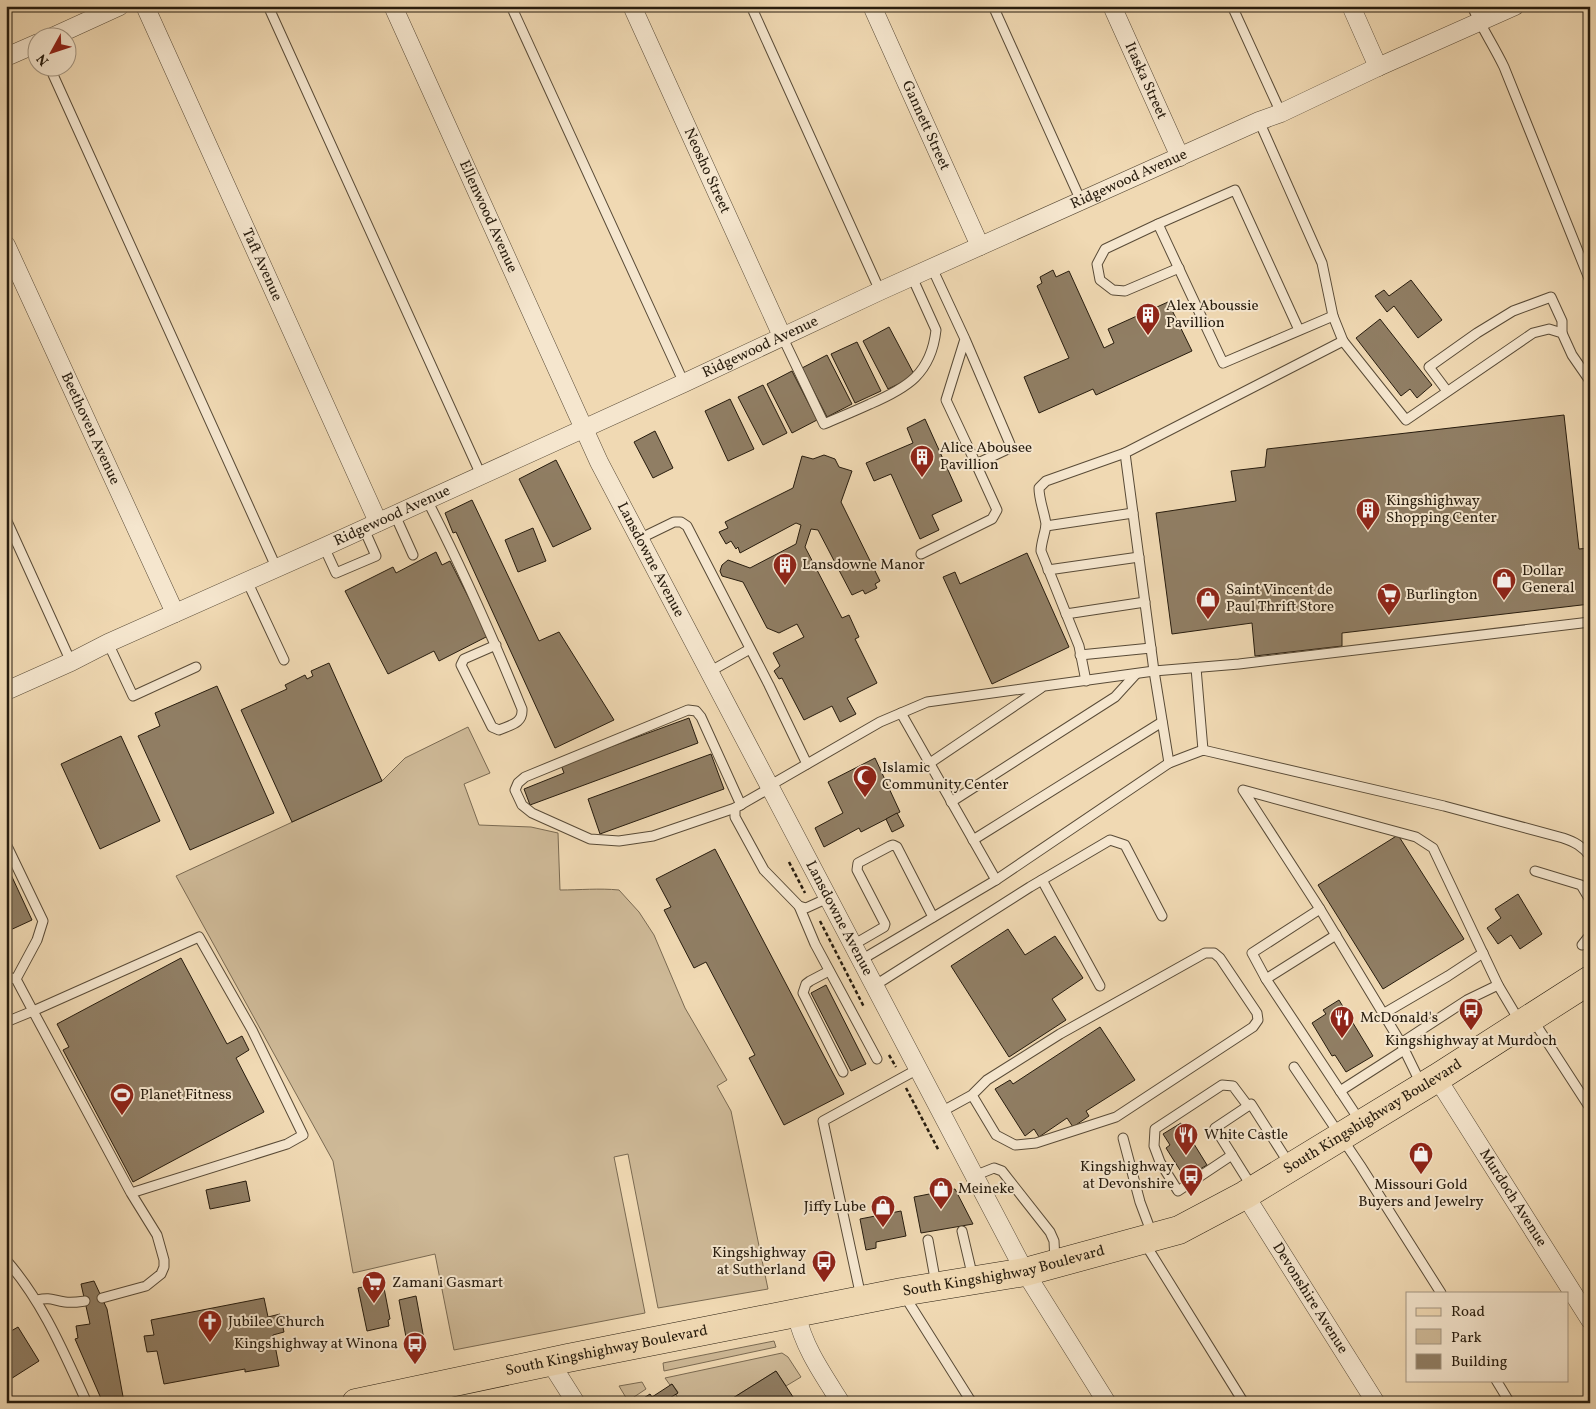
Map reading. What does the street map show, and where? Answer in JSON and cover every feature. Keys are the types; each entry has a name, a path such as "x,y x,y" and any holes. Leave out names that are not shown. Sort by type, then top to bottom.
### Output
{"main road":[{"name":"South Kingshighway Boulevard","path":"356,1403 400,1399 550,1362 902,1292 1025,1272 1179,1230 1250,1193 1590,980"}],"street":[{"path":"72,28 120,6"},
{"name":"Taft Avenue","path":"144,6 371,526"},
{"name":"Ellenwood Avenue","path":"393,6 584,427"},
{"name":"Neosho Street","path":"632,6 782,336"},
{"name":"Gannett Street","path":"872,6 980,246"},
{"name":"Itaska Street","path":"1112,6 1180,157"},
{"path":"1351,6 1378,67"},
{"name":"Ridgewood Avenue","path":"6,691 108,643 277,569 584,427 684,383 880,291 1259,121 1281,113 1378,67 1475,14 1515,6"},
{"path":"6,57 28,47"},
{"name":"Beethoven Avenue","path":"6,245 175,613"},
{"name":"Lansdowne Avenue","path":"584,427 599,462 639,539 1025,1272 1107,1403"},
{"name":"Murdoch Avenue","path":"1430,1082 1590,1320"},
{"name":"Devonshire Avenue","path":"1250,1193 1376,1403"},
{"path":"796,1313 801,1333 810,1354 841,1403"},
{"path":"550,1362 576,1403"}],"lane":[{"path":"268,6 481,475"},
{"path":"511,6 684,383"},
{"path":"751,6 880,291"},
{"path":"993,6 1081,201"},
{"path":"1232,6 1281,113"},
{"path":"1475,14 1504,67 1590,280"},
{"path":"55,78 277,569"},
{"path":"1259,121 1322,263 1333,316 1343,341 1406,420 1533,333 1549,329 1562,333"},
{"path":"1179,268 1126,291 1113,290 1100,280 1097,264 1104,249 1235,190 1299,330"},
{"path":"1158,224 1223,363 1333,316"},
{"path":"932,268 1010,444 1008,448 976,464"},
{"path":"782,336 824,424 899,391 920,372 929,355 936,330 912,277"},
{"path":"1447,391 1429,368 1476,333 1513,311 1551,297 1562,321 1562,333 1572,355 1590,381"},
{"path":"921,554 992,519 997,510 946,400 965,339"},
{"path":"1086,680 1079,646 1041,551 1041,541 1046,526 1039,488 1046,481 1125,453 1343,341"},
{"path":"1125,453 1154,671 1169,763"},
{"path":"428,500 465,576 496,645 522,709 520,721 498,730 492,727 461,664 464,659 496,645"},
{"path":"1046,526 1133,513"},
{"path":"395,515 413,555"},
{"path":"6,519 71,662"},
{"path":"639,539 674,522 681,522 687,526 807,764"},
{"path":"324,547 336,573 376,556 371,526"},
{"path":"1048,570 1139,557"},
{"path":"248,581 284,660"},
{"path":"1066,614 1145,602"},
{"path":"877,1059 816,944 799,906 770,877 760,863 735,817 738,806 701,717 696,711 688,710 526,777 518,783 516,790 522,805 532,813 590,839 618,841 653,836 738,806 880,722 927,702 1154,671 1248,663 1590,622"},
{"path":"108,643 133,696 196,667"},
{"path":"1080,655 1151,648"},
{"path":"709,672 750,649"},
{"path":"1196,668 1204,750"},
{"path":"951,802 1115,697 1136,674"},
{"path":"930,763 1044,686"},
{"path":"902,713 996,880"},
{"path":"973,840 1162,722"},
{"path":"857,953 933,917 996,880 1169,763 1204,750 1444,806 1563,838 1587,846 1590,856"},
{"path":"1430,1082 1403,1046 1320,909 1243,790 1416,837 1433,848 1498,985 1590,1108"},
{"path":"874,986 1042,880 1110,840 1125,845 1162,916"},
{"path":"6,844 43,922 37,940 16,979"},
{"path":"857,953 885,924 857,870 858,863 890,846 893,845 897,848 933,917"},
{"path":"1535,872 1581,885 1590,900"},
{"path":"1042,880 1100,986"},
{"path":"799,906 806,908 828,898"},
{"path":"1320,909 1252,953 1266,979 1340,1091 1351,1130 1440,1292"},
{"path":"1266,979 1336,935"},
{"path":"1582,945 1590,935"},
{"path":"6,1022 199,937 252,1030 303,1135 287,1144 131,1193"},
{"path":"940,1112 972,1095 987,1080 1060,1034 1205,953 1214,953 1220,958 1256,1012 1258,1020 1253,1027 1116,1116 1036,1143 1015,1144 996,1135 972,1095"},
{"path":"1383,1014 1483,953"},
{"path":"830,971 806,984 803,993 843,1072"},
{"path":"6,977 16,979"},
{"path":"16,979 131,1193 156,1235 164,1260 161,1274 146,1286 102,1298"},
{"path":"1340,1091 1467,1000 1498,985"},
{"path":"1294,1067 1351,1130"},
{"path":"862,1300 823,1121 918,1069"},
{"path":"1232,1155 1178,1191 1160,1162 1154,1146 1155,1129 1222,1084 1233,1086 1248,1106"},
{"path":"1250,1193 1232,1155 1216,1128 1251,1104 1292,1167"},
{"path":"1123,1138 1148,1238 1244,1403"},
{"path":"974,1176 994,1168 1002,1171 1050,1232 1054,1241 1055,1264"},
{"path":"962,1231 974,1280"},
{"path":"928,1240 936,1286"},
{"path":"6,1260 37,1300 57,1337 87,1403"},
{"path":"902,1292 972,1403"},
{"path":"37,1300 53,1298 62,1302 72,1303 85,1301"},
{"path":"1497,1382 1510,1403"}],"path":[{"path":"819,920 865,1009"},
{"path":"888,1053 897,1071"},
{"path":"905,1087 939,1151"}],"green space":[{"path":"468,727 490,773 464,784 479,825 531,827 558,833 560,890 619,890 639,912 654,935 685,1008 727,1080 717,1086 731,1111 768,1289 658,1308 628,1154 614,1157 645,1313 454,1350 435,1254 353,1273 333,1161 176,876 383,780 405,758"},
{"path":"774,1341 776,1347 664,1371 663,1363"},
{"path":"782,1353 788,1357 801,1377 786,1386 776,1371 725,1403 681,1403 676,1395 678,1392 665,1378"},
{"path":"642,1382 646,1389 628,1401 619,1386"}],"building":[{"name":"Alex Aboussie Pavillion","path":"1053,270 1056,277 1069,271 1104,348 1114,343 1108,329 1168,302 1192,351 1096,395 1093,389 1039,413 1024,377 1069,358 1037,286 1042,283 1040,277"},
{"path":"1411,280 1442,320 1418,338 1394,306 1387,312 1375,296 1384,290 1389,296"},
{"path":"1380,319 1432,385 1417,398 1410,389 1401,396 1356,338"},
{"path":"889,327 915,376 888,389 863,341"},
{"path":"857,342 881,391 855,403 831,354"},
{"path":"827,355 852,404 827,417 802,368"},
{"path":"792,371 817,420 792,433 767,384"},
{"path":"763,385 787,433 763,445 738,397"},
{"path":"730,399 754,449 728,461 705,411"},
{"name":"Kingshighway Shopping Center","path":"1564,415 1579,549 1590,548 1590,604 1342,633 1342,646 1255,656 1252,623 1172,634 1156,513 1236,501 1231,471 1265,467 1267,449"},
{"name":"Alice Abousee Pavillion","path":"925,419 962,501 932,515 939,530 920,539 891,474 874,481 866,463 913,443 907,428"},
{"path":"655,431 673,468 653,478 634,442"},
{"name":"Lansdowne Manor","path":"824,455 835,459 839,467 852,471 841,502 880,581 875,584 877,588 865,594 863,590 852,595 818,530 811,529 805,547 842,618 849,615 859,637 855,639 877,683 847,698 856,714 840,722 832,706 804,720 782,678 779,679 774,671 780,666 773,653 804,637 797,624 779,633 767,628 743,582 722,576 720,571 722,565 728,560 750,568 796,544 801,525 796,523 740,553 738,547 736,549 731,541 726,544 719,532 728,528 725,522 793,488 802,456 813,459"},
{"path":"556,460 591,529 553,547 519,479"},
{"path":"472,500 539,641 559,632 614,720 555,748 456,532 453,533 445,513"},
{"path":"533,528 546,561 518,572 505,540"},
{"path":"436,552 442,565 450,561 488,636 439,661 434,651 388,674 345,591 393,567 396,573"},
{"path":"1027,553 1069,647 992,684 943,577 955,572 960,584"},
{"path":"329,663 382,781 292,822 241,710 287,689 285,685 305,675 307,679 313,676 311,671"},
{"path":"217,686 274,813 190,850 138,736 160,726 155,713"},
{"path":"689,718 698,743 530,805 524,789 564,773 561,765"},
{"path":"121,736 160,821 100,849 61,764"},
{"path":"711,754 724,789 600,834 588,799"},
{"path":"875,758 900,812 861,832 859,828 824,847 815,828 843,813 828,782"},
{"path":"897,813 904,826 892,832 886,819"},
{"path":"1398,835 1464,939 1383,989 1318,885"},
{"path":"715,849 844,1094 784,1125 749,1058 755,1055 706,962 694,968 664,910 671,907 656,879"},
{"path":"6,864 32,920 6,932"},
{"path":"1518,894 1542,934 1520,949 1511,935 1498,944 1487,928 1501,918 1495,909"},
{"path":"1008,929 1025,955 1055,936 1083,978 1052,999 1066,1020 1009,1057 951,966"},
{"path":"181,958 227,1044 242,1036 249,1050 236,1058 264,1112 133,1182 63,1050 69,1047 57,1024"},
{"path":"826,985 866,1064 851,1071 811,993"},
{"name":"McDonald's","path":"1339,1000 1373,1056 1346,1072 1335,1055 1332,1056 1312,1023 1326,1014 1323,1010"},
{"path":"1100,1027 1135,1080 1086,1111 1089,1116 1073,1127 1067,1118 1039,1137 1034,1129 1025,1136 995,1089 1010,1080 1013,1084"},
{"name":"White Castle","path":"1181,1123 1207,1165 1185,1178 1166,1148 1170,1145 1163,1134"},
{"path":"246,1181 250,1201 210,1209 206,1190"},
{"name":"Meineke","path":"955,1189 973,1224 921,1233 914,1197"},
{"name":"Jiffy Lube","path":"901,1211 906,1236 876,1242 876,1248 866,1250 860,1219"},
{"path":"94,1281 107,1309 124,1402 103,1403 75,1339 78,1338 76,1326 90,1324 81,1284"},
{"name":"Zamani Gasmart","path":"380,1283 382,1289 384,1288 390,1319 388,1320 389,1326 367,1331 358,1288"},
{"path":"416,1296 426,1350 409,1353 399,1300"},
{"name":"Jubilee Church","path":"264,1298 268,1317 280,1314 284,1332 273,1335 279,1366 245,1372 245,1369 164,1384 157,1351 147,1352 144,1336 154,1335 151,1320"},
{"path":"18,1327 39,1361 6,1382 6,1334"},
{"path":"776,1371 797,1403 725,1403"},
{"path":"672,1384 678,1393 668,1399 671,1403 636,1403 650,1394 652,1397"}],"place":[{"name":"Alex Aboussie Pavillion","path":"1148,336"},
{"name":"Alice Abousee Pavillion","path":"922,478"},
{"name":"Kingshighway Shopping Center","path":"1368,531"},
{"name":"Lansdowne Manor","path":"785,586"},
{"name":"Dollar General","path":"1504,601"},
{"name":"Burlington","path":"1389,616"},
{"name":"Saint Vincent de Paul Thrift Store","path":"1208,620"},
{"name":"Islamic Community Center","path":"865,798"},
{"name":"Kingshighway at Murdoch","path":"1471,1031"},
{"name":"McDonald's","path":"1342,1039"},
{"name":"Planet Fitness","path":"122,1116"},
{"name":"White Castle","path":"1186,1156"},
{"name":"Missouri Gold Buyers and Jewelry","path":"1421,1175"},
{"name":"Kingshighway at Devonshire","path":"1191,1197"},
{"name":"Meineke","path":"941,1210"},
{"name":"Jiffy Lube","path":"883,1228"},
{"name":"Kingshighway at Sutherland","path":"824,1283"},
{"name":"Zamani Gasmart","path":"374,1304"},
{"name":"Jubilee Church","path":"210,1343"},
{"name":"Kingshighway at Winona","path":"415,1365"}]}
